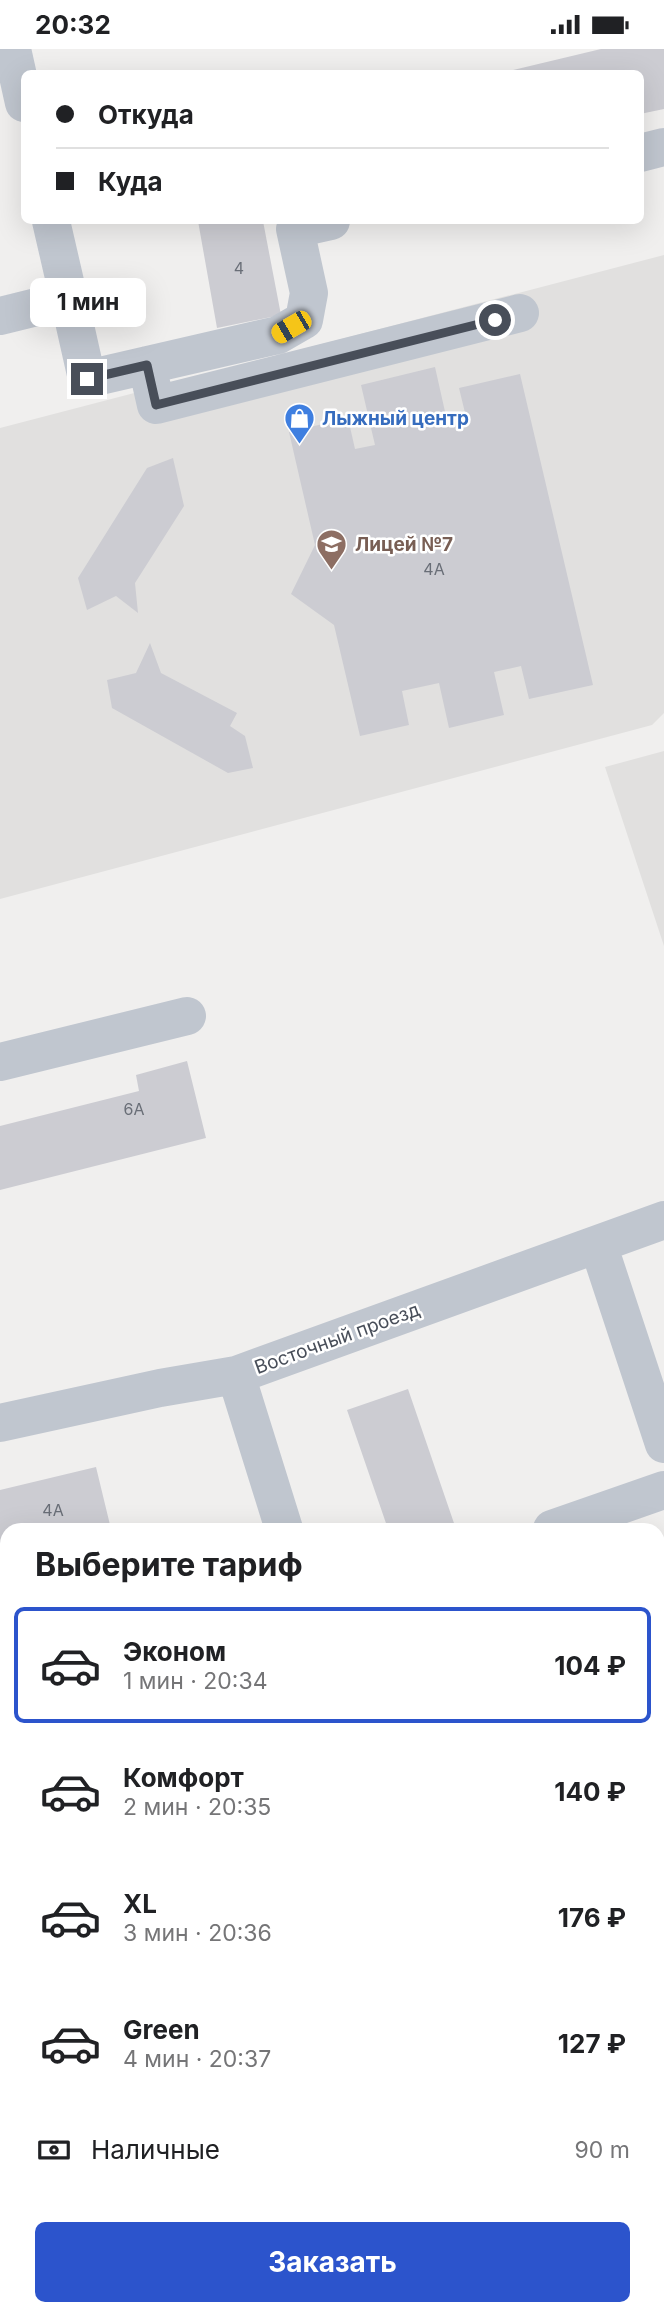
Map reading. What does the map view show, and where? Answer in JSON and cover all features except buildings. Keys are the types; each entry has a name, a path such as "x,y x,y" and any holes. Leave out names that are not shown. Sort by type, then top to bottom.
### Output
{"street":[{"path":"12,49 21,90"},
{"path":"644,152 664,147"},
{"path":"52,224 87,379 278,335 304,320 309,293 295,229 318,224"},
{"path":"0,316 69,299"},
{"path":"147,365 156,405 520,313"},
{"path":"0,1062 187,1016"},
{"name":"Восточный проезд","path":"0,1423 160,1388 236,1375 664,1220"},
{"path":"598,1244 664,1444"},
{"path":"236,1375 282,1523"},
{"path":"569,1523 664,1490"}],"shaded area":[{"name":"Лицей №7","path":"664,255 664,713 652,725 0,899 0,428"},
{"path":"664,751 664,946 605,767"}],"place":[{"name":"Лыжный центр","path":"299,445"},
{"name":"Лицей №7","path":"332,571"}],"route":[{"path":"87,379 147,365 156,405 495,320"}]}
